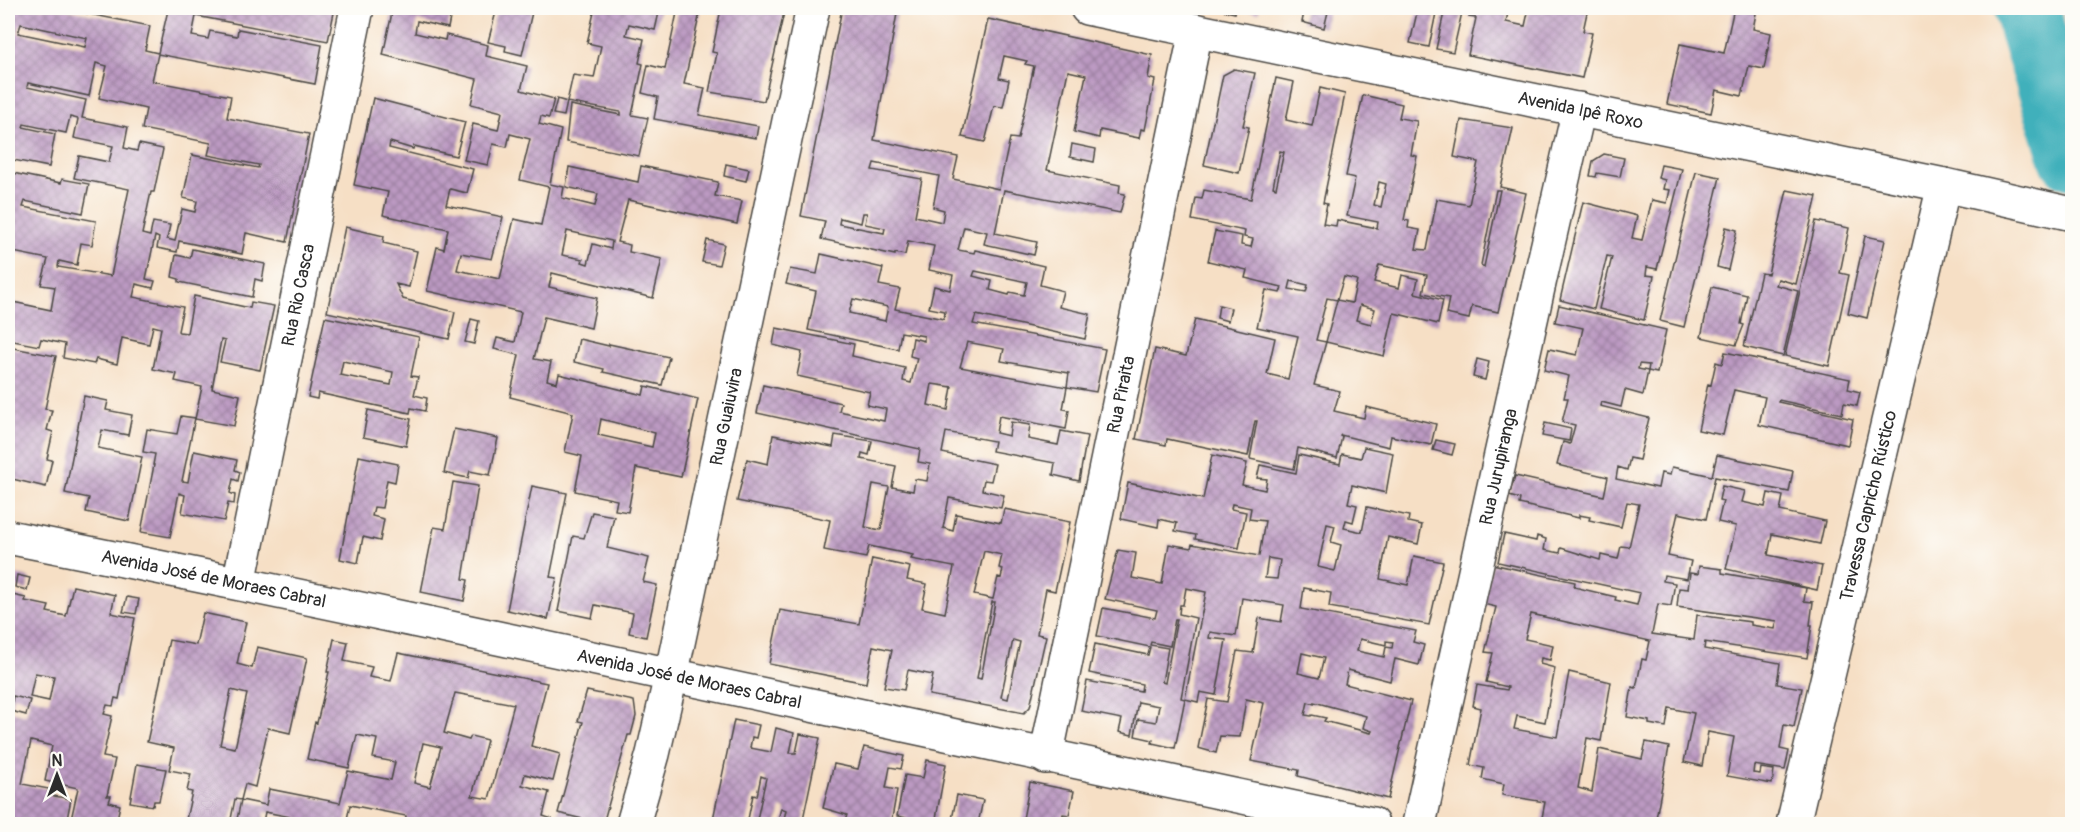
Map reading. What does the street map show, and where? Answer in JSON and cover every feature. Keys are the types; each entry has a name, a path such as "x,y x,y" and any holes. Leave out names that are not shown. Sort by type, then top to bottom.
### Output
{"street":[{"name":"Rua Rio Casca","path":"239,583 357,8"},
{"name":"Rua Guaiuvira","path":"633,825 653,754 671,676 813,8"},
{"name":"Avenida Ipê Roxo","path":"1087,8 2073,214"},
{"name":"Rua Piraita","path":"1046,757 1196,31"},
{"name":"Rua Jurupiranga","path":"1419,825 1579,109"},
{"name":"Travessa Capricho Rústico","path":"1793,825 1944,186"},
{"name":"Avenida José de Moraes Cabral","path":"8,537 239,583 1372,825"}],"building":[{"path":"13,8 59,8 150,26 145,50 158,53 168,10 175,11 175,8 335,8 328,41 196,16 192,36 208,39 210,31 237,36 238,29 322,45 315,84 158,54 152,81 231,96 227,118 309,134 287,242 246,233 242,254 179,241 177,252 157,248 159,238 155,236 146,279 155,281 153,288 136,284 133,297 183,307 179,332 187,333 194,296 250,308 251,302 274,306 260,370 220,362 225,341 221,340 212,389 240,395 234,426 195,419 202,387 175,381 177,374 153,369 161,328 153,326 149,344 122,338 117,364 96,359 94,364 63,358 65,344 41,339 39,346 8,340 8,301 51,310 55,287 41,285 48,259 8,251 8,172 61,183 62,179 89,184 83,213 25,201 23,207 96,221 92,245 81,243 77,265 59,261 58,267 111,276 129,189 74,178 79,156 109,162 113,146 74,138 78,119 70,117 66,133 24,124 23,127 55,134 49,167 8,159 9,22","holes":["21,24 87,38 85,47 18,33","96,63 107,66 99,98 146,109 142,129 211,143 208,155 259,165 258,168 192,155 183,198 197,201 195,212 182,209 175,241 167,239 170,225 153,222 150,236 142,234 163,149 139,144 137,151 124,148 128,127 82,118 86,100 27,87 28,83 89,96"]},
{"path":"393,8 452,8 448,28 417,21 415,33 445,40 446,35 488,45 486,56 527,66 521,90 554,99 549,118 541,116 539,124 561,130 550,184 564,187 562,198 595,206 598,194 566,187 569,167 638,182 641,166 718,182 715,196 742,201 737,224 628,200 617,242 630,245 629,252 662,259 653,298 552,273 549,287 597,298 591,328 544,317 534,359 551,362 547,380 557,383 559,374 643,395 645,386 698,399 681,477 636,468 628,512 615,510 617,500 575,491 582,456 565,452 573,413 510,397 519,355 494,349 497,338 515,342 521,312 427,291 437,247 444,249 448,229 383,215 388,192 354,185 373,98 465,122 456,156 414,146 413,149 390,142 389,148 473,169 467,193 450,189 446,205 503,217 492,259 461,253 457,270 500,279 514,219 541,225 549,187 520,180 530,139 510,134 507,147 493,144 488,165 464,160 473,124 498,130 502,112 471,104 477,79 383,55","holes":["567,231 612,241 611,249 593,244 588,264 582,262 583,259 562,255","601,419 655,433 652,447 598,435"]},
{"path":"497,8 533,8 522,55 505,51 506,46 488,42"},
{"path":"595,8 660,8 655,30 629,24 626,35 644,39 639,63 643,64 632,115 648,118 639,156 566,142 570,105 621,115 621,112 567,102 573,75 594,78 601,46 587,43"},
{"path":"678,8 701,8 684,84 705,88 699,115 758,126 756,138 654,119 658,97 642,93 648,65 665,69"},
{"path":"729,8 785,8 764,101 709,92 717,53 712,52 721,9 728,11"},
{"path":"842,8 898,8 874,140 958,157 953,179 999,189 1010,138 1018,139 1034,66 1025,64 1027,61 1004,56 999,78 1009,80 1003,107 994,106 985,142 962,137 988,19 1152,55 1148,78 1155,80 1145,130 1141,129 1139,138 1100,130 1099,138 1074,132 1086,75 1068,71 1047,170 1120,185 1119,193 1125,194 1120,213 1004,190 995,233 1037,242 1034,255 984,244 987,232 964,227 958,250 974,253 975,250 1044,266 1040,285 1063,291 1059,307 1090,314 1085,339 976,315 973,324 1105,349 1096,392 1067,387 1063,409 1069,410 1066,429 999,416 996,433 1009,436 1011,422 1030,425 1028,439 1058,445 1061,431 1087,436 1079,481 1053,475 1055,463 992,451 994,441 946,432 942,453 995,464 991,481 984,480 982,490 1004,495 1001,508 949,498 943,528 953,531 956,514 1001,523 1004,509 1070,522 1055,591 1046,589 1037,634 1046,636 1030,707 1024,713 929,695 933,675 908,670 904,690 884,687 892,650 873,646 866,683 769,664 780,610 859,624 872,559 910,567 907,580 927,584 922,608 945,613 954,567 911,559 913,555 869,546 866,558 824,550 830,520 737,501 747,459 768,464 773,435 833,447 835,435 872,441 869,455 862,453 861,459 896,466 892,487 913,491 915,479 927,481 930,464 918,462 920,449 757,413 763,385 841,403 839,411 884,421 886,409 867,405 870,392 797,376 802,352 773,345 776,328 854,344 852,356 905,368 903,381 911,383 917,358 910,356 913,338 924,341 924,336 901,332 898,349 808,330 816,291 786,284 790,269 817,274 821,254 883,268 879,285 900,289 895,309 944,319 945,311 929,308 934,286 950,290 953,275 929,270 934,246 908,241 905,255 895,253 895,255 821,239 825,221 801,216","holes":["874,163 939,176 933,207 944,210 942,222 915,216 922,179 872,170","863,213 867,213 865,224 885,228 884,233 839,224 840,218 861,223","975,271 1027,282 1024,295 1010,292 1009,295 990,290 992,281 973,276","853,299 888,307 885,321 849,313","967,342 1004,349 1001,361 1069,373 1067,387 960,367","932,384 952,387 948,410 928,405","873,484 889,487 881,530 865,527","984,551 1002,555 999,568 1003,569 1001,578 998,577 993,599 974,595","992,602 995,602 981,679 977,678","1013,640 1020,642 1008,699 1001,697"]},
{"path":"1213,8 1260,8 1258,13 1236,9 1235,13"},
{"path":"1305,8 1329,8 1324,28 1302,22"},
{"path":"1418,8 1437,8 1429,47 1410,43"},
{"path":"1445,8 1463,8 1453,52 1436,49"},
{"path":"1471,8 1509,8 1506,22 1525,26 1529,8 1588,8 1583,31 1592,33 1582,78 1468,55 1476,18 1469,17"},
{"path":"1734,8 1757,8 1753,29 1771,33 1764,69 1749,66 1742,96 1716,90 1711,113 1667,104 1680,44 1724,53"},
{"path":"1234,69 1255,73 1243,126 1249,127 1239,173 1204,165 1223,75"},
{"path":"1276,78 1294,82 1286,120 1312,126 1320,88 1345,94 1323,203 1327,204 1323,224 1336,226 1337,220 1377,228 1378,222 1347,216 1355,178 1346,176 1363,95 1402,104 1399,118 1417,121 1411,155 1417,156 1404,220 1409,221 1408,228 1420,230 1416,249 1427,250 1437,199 1469,205 1478,162 1454,157 1461,120 1513,128 1500,187 1526,193 1498,312 1472,306 1469,319 1446,314 1449,298 1423,293 1427,275 1379,265 1374,282 1399,288 1402,275 1418,279 1415,293 1443,300 1438,324 1394,313 1384,356 1326,342 1314,385 1340,391 1334,411 1364,418 1366,407 1436,424 1431,445 1391,436 1389,447 1341,435 1337,458 1298,448 1294,469 1250,459 1257,421 1255,421 1248,456 1167,439 1166,445 1136,439 1155,349 1186,356 1195,319 1275,338 1267,374 1288,379 1298,336 1257,327 1266,290 1280,293 1282,287 1245,278 1247,270 1208,261 1215,231 1242,236 1241,245 1251,247 1253,239 1244,237 1245,231 1192,220 1196,198 1202,199 1204,190 1251,199","holes":["1280,151 1284,152 1276,188 1273,187","1379,182 1386,184 1381,207 1374,205","1496,190 1500,190 1484,267 1481,265","1344,277 1357,280 1352,303 1337,300","1291,281 1308,285 1306,292 1289,289","1327,298 1337,300 1326,342 1316,340","1360,305 1375,309 1371,324 1356,320"]},
{"path":"557,99 567,102 564,116 553,114"},
{"path":"1072,144 1096,149 1094,162 1070,157"},
{"path":"1604,154 1624,158 1620,177 1597,173 1596,177 1590,176 1593,161"},
{"path":"726,164 749,169 746,181 724,176"},
{"path":"1661,165 1682,169 1657,269 1647,267 1646,275 1654,276 1644,320 1599,309 1612,257 1607,256 1594,309 1560,300 1583,202 1637,216 1632,238 1642,240 1652,200 1667,203 1670,190 1663,189 1665,180 1658,178"},
{"path":"1696,172 1720,177 1684,327 1660,321"},
{"path":"1787,190 1817,196 1796,284 1778,279 1776,285 1798,291 1783,356 1744,347 1761,273 1768,274"},
{"path":"1816,221 1849,228 1840,273 1849,275 1829,366 1785,356"},
{"path":"345,227 384,236 383,243 417,251 409,287 396,284 403,299 455,312 449,339 327,312"},
{"path":"1726,227 1737,230 1728,270 1717,267"},
{"path":"1865,236 1885,240 1867,318 1848,313"},
{"path":"707,240 724,244 719,265 702,262"},
{"path":"192,249 265,264 262,281 255,279 252,297 179,282 179,279 172,277 176,255 190,258"},
{"path":"1712,287 1747,295 1741,324 1744,325 1736,345 1701,337"},
{"path":"1219,305 1231,308 1228,321 1217,318"},
{"path":"1559,305 1666,330 1657,373 1648,371 1643,395 1625,390 1621,407 1601,402 1600,406 1649,418 1639,460 1630,458 1627,470 1618,467 1616,479 1658,488 1661,473 1670,475 1672,467 1712,476 1717,455 1793,471 1789,492 1715,477 1706,519 1678,513 1668,556 1691,561 1687,579 1664,575 1663,581 1675,583 1671,606 1658,604 1652,634 1694,640 1697,615 1751,622 1751,625 1775,629 1777,621 1677,607 1679,588 1688,589 1690,573 1698,574 1699,566 1722,569 1722,573 1806,588 1804,601 1813,602 1807,658 1705,642 1704,649 1780,663 1777,684 1802,688 1794,727 1784,725 1780,749 1789,751 1785,770 1754,765 1753,773 1760,774 1761,768 1774,770 1772,784 1727,776 1734,737 1708,732 1702,766 1684,762 1694,713 1669,708 1666,727 1627,717 1632,687 1636,688 1642,659 1646,660 1650,641 1531,614 1525,639 1553,645 1550,660 1541,658 1540,664 1555,668 1545,722 1517,716 1514,729 1557,737 1569,672 1611,682 1601,741 1587,738 1578,788 1592,792 1599,749 1642,759 1646,742 1669,747 1655,824 1541,823 1545,802 1502,795 1504,784 1482,779 1484,768 1470,765 1481,708 1473,706 1477,685 1507,690 1508,687 1486,682 1493,653 1485,652 1496,607 1483,604 1492,564 1575,582 1574,587 1616,597 1615,600 1637,605 1640,593 1498,562 1504,534 1536,541 1537,536 1546,539 1544,550 1560,553 1561,548 1600,560 1601,555 1618,559 1621,546 1629,547 1639,504 1627,502 1621,527 1589,520 1590,517 1579,515 1579,518 1519,504 1520,499 1509,496 1515,476 1604,496 1608,477 1557,465 1563,442 1570,444 1575,425 1562,422 1568,398 1564,398 1569,376 1544,370 1549,349 1577,355 1583,328 1555,322","holes":["1639,364 1649,365 1648,371 1638,369"]},
{"path":"325,317 419,337 411,376 418,377 414,395 427,398 425,411 411,408 410,413 318,393 317,399 308,397","holes":["343,361 393,372 391,385 340,375"]},
{"path":"471,319 479,321 474,344 465,342"},
{"path":"579,339 669,357 662,385 603,372 604,369 574,362"},
{"path":"8,347 56,356 45,409 52,410 47,430 53,432 47,459 52,460 46,487 8,478"},
{"path":"1725,352 1850,379 1848,389 1860,392 1857,406 1844,403 1842,414 1779,400 1778,402 1853,419 1848,445 1759,425 1765,397 1734,390 1723,435 1698,430 1708,384 1711,385 1716,362 1722,364"},
{"path":"1477,359 1489,362 1485,380 1473,377"},
{"path":"84,396 108,401 106,410 132,415 128,435 102,430 98,448 142,457 129,521 86,512 89,498 65,493"},
{"path":"368,410 411,419 406,446 363,437"},
{"path":"181,416 195,418 182,481 188,482 194,451 237,460 235,470 240,472 238,481 233,479 230,493 235,495 234,504 228,503 224,521 182,513 185,495 179,493 170,537 141,532 155,454 143,452 147,429 177,434"},
{"path":"1545,423 1571,429 1569,441 1542,436"},
{"path":"454,429 498,438 490,475 470,471 468,478 444,473"},
{"path":"1436,440 1455,444 1452,455 1433,450"},
{"path":"1364,447 1393,453 1386,493 1352,485 1348,503 1357,505 1353,522 1346,520 1344,528 1362,532 1367,507 1409,516 1408,522 1422,525 1418,544 1388,537 1380,579 1408,585 1414,556 1443,562 1429,625 1329,607 1331,593 1304,588 1301,609 1416,631 1413,642 1424,645 1419,665 1395,659 1390,681 1348,670 1345,684 1411,701 1388,799 1298,776 1299,770 1251,761 1264,703 1246,699 1240,737 1220,736 1216,753 1198,748 1208,699 1227,702 1237,651 1253,653 1259,618 1281,622 1284,605 1242,598 1236,636 1210,632 1209,638 1226,640 1216,695 1200,692 1198,702 1185,699 1175,748 1152,743 1153,740 1135,736 1138,719 1156,722 1159,706 1138,702 1132,735 1119,732 1122,719 1081,711 1087,681 1141,691 1142,684 1089,673 1095,644 1148,655 1150,647 1097,636 1103,608 1155,618 1157,610 1105,599 1118,550 1136,553 1132,578 1162,584 1169,544 1191,548 1192,544 1259,556 1265,521 1249,519 1251,508 1232,504 1231,509 1246,512 1239,548 1195,539 1196,535 1175,531 1177,523 1159,519 1158,527 1121,519 1128,483 1203,499 1212,455 1247,463 1242,485 1265,490 1267,479 1257,478 1260,465 1296,473 1299,455 1340,464 1342,454 1361,458","holes":["1327,524 1335,526 1331,542 1341,545 1335,571 1318,567","1268,558 1280,560 1277,579 1265,578","1186,588 1206,592 1185,699 1181,698 1196,618 1179,614","1175,619 1177,619 1165,683 1162,682 1168,648 1150,645 1151,642 1170,646","1360,639 1386,645 1386,641 1393,642 1392,648 1386,647 1384,657 1357,651","1302,653 1324,658 1319,678 1298,673","1308,702 1366,716 1363,728 1372,731 1371,733 1324,721 1326,718 1305,715"]},
{"path":"359,456 398,464 395,482 387,480 382,508 374,507 372,516 384,519 380,541 363,537 358,563 340,559"},
{"path":"453,482 478,486 463,579 468,580 464,601 421,592 434,527 445,529"},
{"path":"532,486 567,493 550,577 557,578 548,619 507,610"},
{"path":"1722,486 1745,491 1742,502 1765,507 1768,493 1783,496 1780,511 1825,521 1820,544 1772,534 1768,555 1822,566 1817,590 1726,569 1736,526 1718,522 1723,501 1719,500"},
{"path":"592,512 614,516 607,548 649,558 643,582 657,585 646,637 629,633 633,613 595,605 592,618 558,611 573,536 584,538"},
{"path":"17,575 30,578 27,590 15,587"},
{"path":"73,586 115,595 111,613 135,618 119,699 115,698 113,706 107,705 104,714 112,716 103,757 115,759 107,796 111,796 109,802 120,805 116,824 70,824 78,788 45,781 52,746 31,741 22,784 49,789 48,795 71,799 66,824 8,824 8,594 26,598 25,601 49,606 47,612 66,616","holes":["35,673 54,676 49,701 30,697","13,696 30,700 26,715 11,711"]},
{"path":"127,597 139,599 136,614 123,612"},
{"path":"203,613 246,622 237,664 252,668 257,647 307,658 290,733 268,728 255,787 245,784 241,800 235,799 230,824 185,824 192,792 187,791 191,774 169,770 174,748 147,742 169,640 196,645","holes":["231,690 247,694 235,748 220,745"]},
{"path":"334,639 348,642 344,661 372,667 369,677 391,681 398,653 547,683 531,746 560,754 553,781 525,774 522,785 549,792 543,816 552,819 550,824 405,824 406,816 350,805 346,824 325,824 265,812 263,822 268,824 236,824 241,800 266,805 269,789 340,803 348,771 391,780 395,762 373,758 377,739 357,735 349,768 307,759 329,672 327,672","holes":["455,693 514,704 489,799 472,796 487,740 471,736 469,740 444,733","423,743 441,747 430,787 414,783"]},
{"path":"587,691 634,701 636,716 631,735 628,735 603,824 558,813 583,722 578,721"},
{"path":"734,720 759,725 756,738 752,737 750,748 771,752 776,728 794,733 790,753 796,753 800,734 820,738 802,824 783,824 786,810 781,808 777,824 756,824 766,778 761,776 757,796 753,795 747,824 712,824"},
{"path":"864,747 904,756 901,769 890,767 886,788 897,790 891,824 863,824 845,821 847,815 823,808 834,764 858,769"},
{"path":"927,760 946,764 935,824 908,824 906,818 897,816 905,775 923,778"},
{"path":"137,764 166,769 159,801 154,801 153,806 130,802"},
{"path":"1030,782 1074,791 1069,815 1063,814 1061,824 1022,824"},
{"path":"957,795 983,800 978,824 951,824"},
{"path":"129,817 162,823 162,824 128,824"}],"waterway":[{"path":"2027,8 2072,157"}]}
